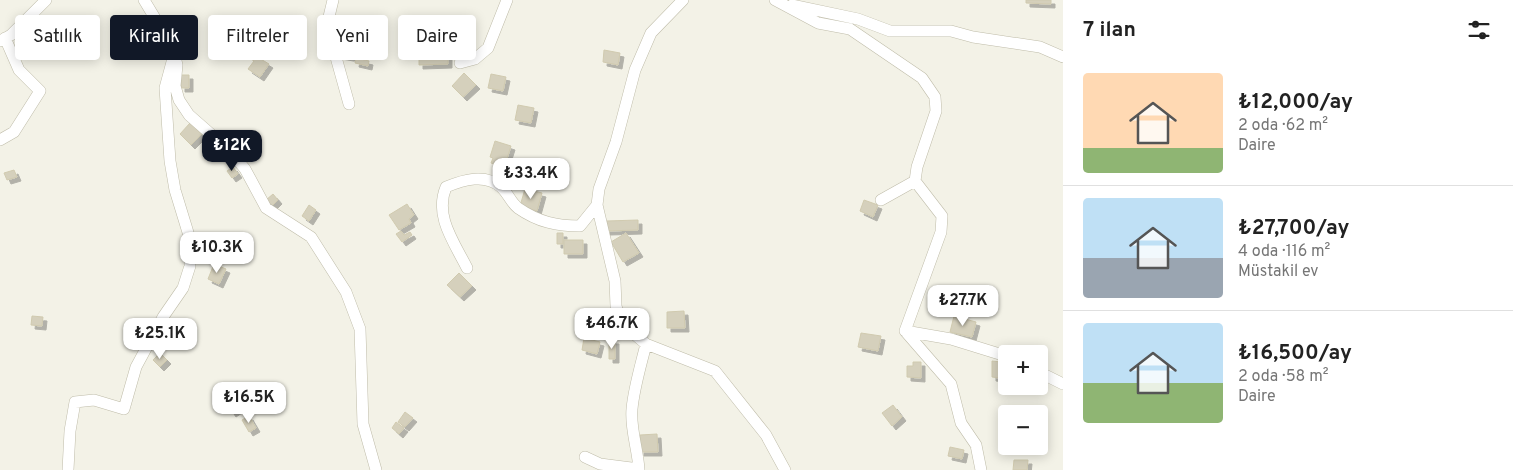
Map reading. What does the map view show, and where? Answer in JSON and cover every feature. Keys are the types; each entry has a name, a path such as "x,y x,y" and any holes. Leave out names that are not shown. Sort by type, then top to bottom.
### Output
{"street":[{"path":"0,140 14,132 40,91 19,70 3,40 46,0"},
{"path":"144,0 153,15"},
{"path":"333,0 326,25 349,104"},
{"path":"460,63 475,59 488,48 507,0"},
{"path":"683,0 651,33 635,70 616,142 598,189 597,205 615,281 616,306 621,323 646,344 715,371 766,435 785,470"},
{"path":"774,0 818,23 850,29 922,78 935,97 936,111 917,167 915,181 942,216 941,232 905,331"},
{"path":"786,7 790,4 858,19 890,31 951,31 973,37 1040,47 1063,57"},
{"path":"68,470 70,431 75,402 94,400 124,408 136,367 163,317 183,288 190,266 190,239 175,190 170,161 165,88 171,60"},
{"path":"176,60 175,86 179,100 189,115 230,151 245,169 266,208 311,237 346,292 360,329 363,424 376,470"},
{"path":"467,268 443,218 441,200 446,187 461,181 485,178 501,187 516,207 535,219 558,226 580,226 597,205"},
{"path":"882,200 915,181"},
{"path":"905,331 951,339 998,354"},
{"path":"905,331 952,384 960,423 976,445 981,470"},
{"path":"585,457 600,464 638,470 638,450 632,426 632,408 646,344"},
{"path":"1048,376 1063,384"}],"building":[{"path":"1026,0 1051,0 1051,4 1026,3"},
{"path":"604,50 620,53 618,65 603,62"},
{"path":"252,60 262,60 269,64 260,77 248,69 254,61"},
{"path":"356,60 369,61 368,66 355,63"},
{"path":"419,60 448,60 448,64 419,65"},
{"path":"464,73 476,85 463,97 452,86"},
{"path":"491,74 506,77 503,91 488,88"},
{"path":"181,75 189,75 189,88 181,88"},
{"path":"518,105 534,108 531,123 515,120"},
{"path":"190,123 202,134 191,145 180,134"},
{"path":"495,141 511,146 504,168 491,163 493,158 490,157"},
{"path":"233,167 238,174 232,178 227,171"},
{"path":"14,170 17,177 7,180 4,173"},
{"path":"525,189 542,193 537,211 520,206"},
{"path":"273,194 278,200 272,206 266,200"},
{"path":"864,200 878,205 873,217 860,211"},
{"path":"407,204 414,215 409,219 411,223 399,230 389,215"},
{"path":"309,205 316,210 309,221 302,216"},
{"path":"638,220 638,230 606,231 606,221"},
{"path":"401,231 404,235 410,232 412,235 402,242 396,234"},
{"path":"557,233 563,233 563,244 557,244"},
{"path":"626,233 639,253 623,262 611,242"},
{"path":"564,240 583,240 583,254 564,254"},
{"path":"214,264 226,269 219,284 208,279"},
{"path":"459,273 472,286 460,297 447,285"},
{"path":"684,311 685,328 667,328 667,312"},
{"path":"32,316 43,317 42,326 31,325"},
{"path":"954,316 976,322 972,337 950,332"},
{"path":"861,333 881,336 878,351 858,347"},
{"path":"584,338 600,342 597,354 582,350"},
{"path":"609,340 615,340 615,359 609,359"},
{"path":"160,353 167,360 160,367 153,360"},
{"path":"992,361 998,362 998,378 992,377"},
{"path":"913,362 921,362 921,378 907,377 907,366 913,366"},
{"path":"235,398 241,407 232,413 226,404"},
{"path":"893,405 902,417 892,426 882,413"},
{"path":"405,412 413,418 405,427 398,422"},
{"path":"249,416 256,428 249,432 242,420"},
{"path":"396,422 404,428 399,434 392,428"},
{"path":"657,434 658,452 640,452 640,435"},
{"path":"950,447 964,450 962,459 948,456"},
{"path":"1014,460 1028,460 1027,470 1013,470"}]}
